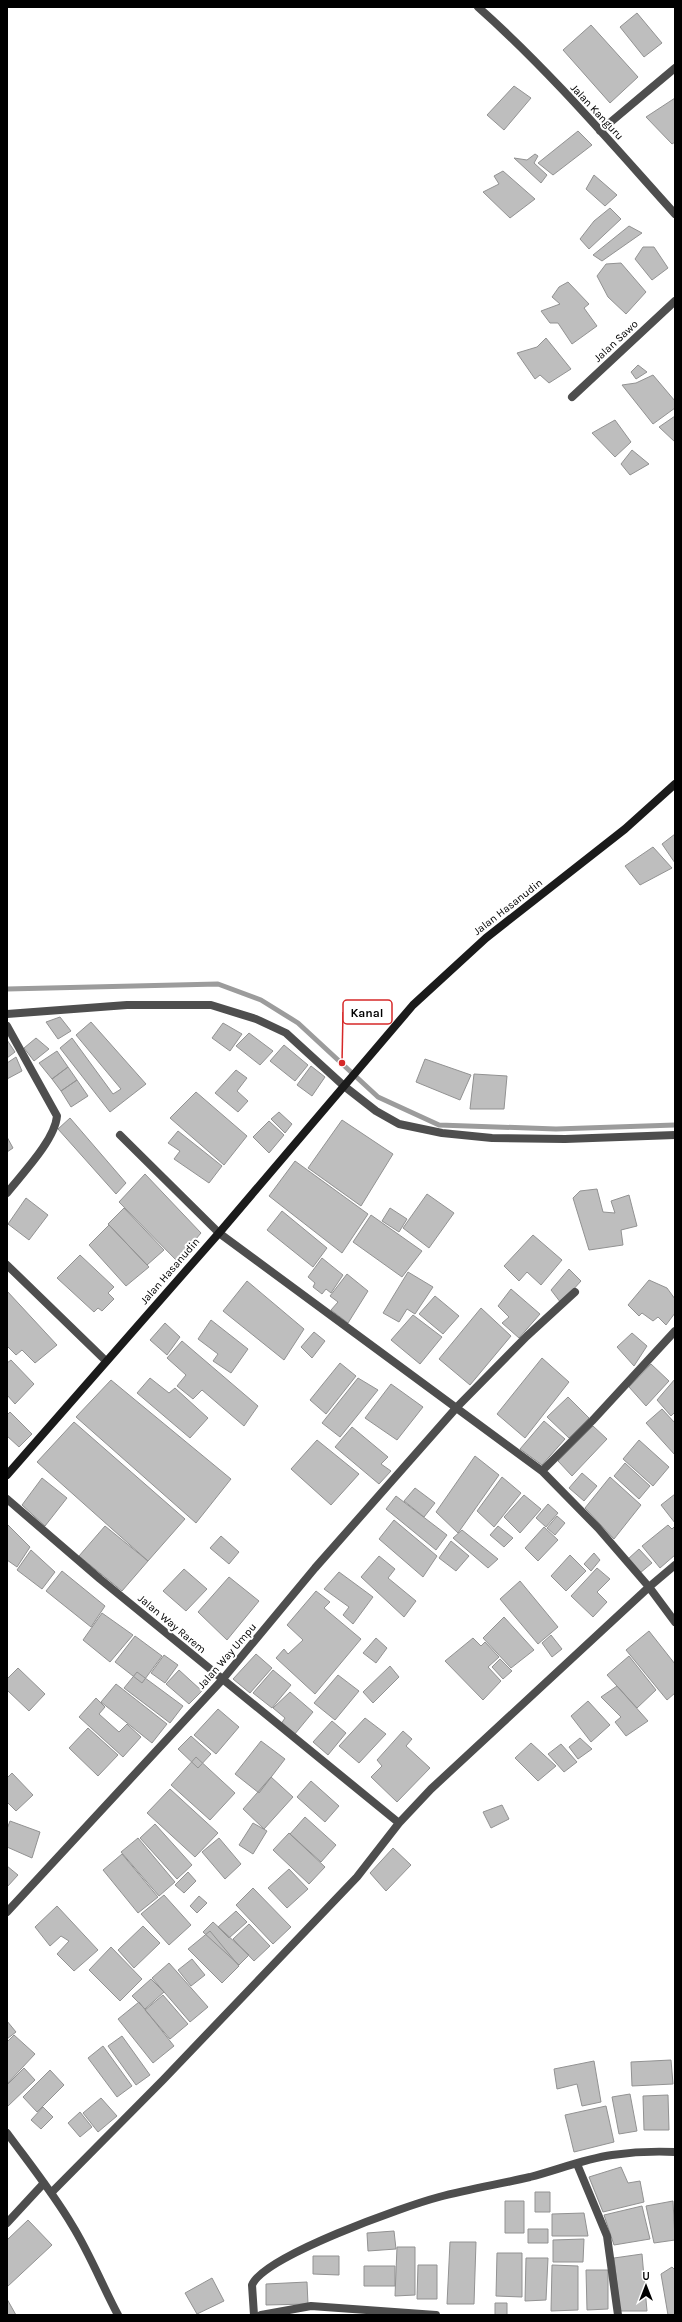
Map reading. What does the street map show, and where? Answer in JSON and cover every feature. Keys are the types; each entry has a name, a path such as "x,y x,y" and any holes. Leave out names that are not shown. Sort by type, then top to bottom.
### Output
{"main road":[{"name":"Jalan Hasanudin","path":"7,1475 219,1232 366,1058 413,1005 486,938 625,829 675,784"}],"street":[{"name":"Jalan Kanguru","path":"478,7 501,27 600,131 675,214"},
{"path":"600,131 675,68"},
{"name":"Jalan Sawo","path":"572,397 675,301"},
{"path":"7,1014 127,1005 211,1005 225,1008 256,1019 286,1034 376,1111 399,1124 442,1133 492,1138 564,1139 675,1135"},
{"path":"7,1026 57,1116 56,1125 49,1138 7,1193"},
{"path":"120,1135 219,1232 542,1471 598,1528 649,1587 675,1622"},
{"path":"7,1264 106,1361"},
{"name":"Jalan Way Umpu","path":"7,1912 222,1680 325,1557 457,1407 527,1336 575,1292"},
{"path":"542,1471 592,1421 675,1332"},
{"name":"Jalan Way Rarem","path":"7,1499 222,1680 399,1823"},
{"path":"51,2193 357,1877 399,1823 510,1715 649,1587 675,1565"},
{"path":"7,2133 51,2193 94,2263 102,2284 118,2315"},
{"path":"254,2315 252,2285 256,2278 278,2262 302,2250 373,2220 439,2197 611,2155 654,2151 675,2152"},
{"path":"577,2164 607,2236 618,2315"},
{"path":"7,2223 44,2183"},
{"path":"261,2315 311,2306 436,2315"}],"building":[{"path":"637,13 662,43 644,57 620,27"},
{"path":"591,25 638,77 610,103 563,50"},
{"path":"514,86 531,98 504,130 487,115"},
{"path":"675,98 675,142 672,144 646,117"},
{"path":"578,131 592,145 553,175 538,163"},
{"path":"535,154 538,156 534,163 547,175 541,183 514,158 527,160"},
{"path":"503,171 535,199 510,218 483,192 499,184 494,176"},
{"path":"594,175 617,195 605,206 586,189"},
{"path":"610,208 621,219 589,249 580,239 594,221"},
{"path":"629,226 642,233 602,261 593,255"},
{"path":"643,247 654,247 668,268 652,280 635,259"},
{"path":"621,263 646,292 626,314 608,297 597,276 606,264"},
{"path":"568,282 589,304 584,308 597,326 572,344 558,323 550,323 541,311 560,304 552,297 559,287"},
{"path":"546,338 571,369 549,383 540,375 535,379 517,353 537,347"},
{"path":"638,365 647,372 636,379 631,372"},
{"path":"653,375 675,401 675,408 653,424 622,385 636,383"},
{"path":"675,416 675,442 659,427"},
{"path":"615,420 631,442 615,457 592,433"},
{"path":"632,450 649,464 630,475 621,464"},
{"path":"675,834 675,863 662,844"},
{"path":"653,847 672,868 640,885 625,866"},
{"path":"60,1017 71,1031 58,1039 46,1022"},
{"path":"91,1022 146,1084 110,1112 60,1048 72,1038 113,1094 121,1089 76,1035"},
{"path":"223,1023 242,1034 230,1051 212,1038"},
{"path":"249,1033 273,1051 260,1065 236,1046"},
{"path":"36,1038 49,1049 34,1061 24,1048"},
{"path":"7,1040 15,1052 7,1058"},
{"path":"284,1045 308,1065 295,1081 270,1061"},
{"path":"57,1051 68,1067 52,1079 39,1063"},
{"path":"16,1057 22,1071 7,1079 7,1063"},
{"path":"425,1059 471,1075 460,1100 416,1082"},
{"path":"311,1066 325,1077 312,1096 297,1085"},
{"path":"68,1067 77,1080 61,1091 52,1079"},
{"path":"236,1070 247,1078 237,1091 248,1101 238,1112 215,1093"},
{"path":"474,1074 507,1076 504,1109 470,1109"},
{"path":"77,1080 88,1096 71,1107 61,1091"},
{"path":"196,1092 247,1136 224,1165 170,1118"},
{"path":"279,1112 292,1124 285,1133 271,1119"},
{"path":"70,1118 126,1183 116,1194 58,1129"},
{"path":"342,1120 393,1154 361,1206 308,1168"},
{"path":"269,1121 284,1135 269,1153 253,1137"},
{"path":"178,1131 222,1166 209,1183 174,1159 180,1151 168,1143"},
{"path":"7,1137 13,1148 7,1152"},
{"path":"295,1161 368,1214 342,1253 269,1196"},
{"path":"145,1174 201,1233 177,1261 119,1202"},
{"path":"597,1189 603,1212 615,1213 611,1201 629,1195 637,1226 621,1230 623,1245 589,1250 573,1198 580,1191"},
{"path":"427,1194 454,1213 429,1248 403,1228"},
{"path":"26,1198 48,1215 29,1240 8,1224"},
{"path":"124,1208 164,1250 147,1265 108,1224"},
{"path":"390,1208 407,1219 399,1232 382,1221"},
{"path":"282,1211 327,1248 313,1267 267,1230"},
{"path":"371,1215 422,1251 402,1277 353,1242"},
{"path":"109,1225 149,1267 126,1286 89,1245"},
{"path":"533,1235 562,1260 541,1285 527,1272 519,1281 504,1266"},
{"path":"80,1255 114,1287 108,1293 114,1299 102,1311 98,1308 94,1312 57,1278"},
{"path":"322,1258 343,1275 331,1293 326,1289 322,1294 313,1287 315,1283 308,1277"},
{"path":"569,1269 581,1281 561,1303 551,1290"},
{"path":"408,1272 433,1287 415,1314 407,1309 399,1322 383,1313"},
{"path":"347,1274 368,1291 348,1323 331,1310 338,1302 330,1296"},
{"path":"649,1280 667,1288 675,1299 675,1313 666,1325 658,1317 653,1321 642,1313 639,1316 628,1305"},
{"path":"247,1281 304,1329 284,1360 223,1311"},
{"path":"511,1289 540,1314 519,1338 502,1323 509,1317 498,1306"},
{"path":"7,1291 57,1345 35,1363 22,1350 16,1355 7,1346"},
{"path":"435,1296 459,1316 443,1334 419,1314"},
{"path":"481,1308 511,1336 470,1385 439,1359"},
{"path":"413,1315 442,1337 420,1364 391,1340"},
{"path":"211,1320 248,1349 231,1373 213,1361 218,1354 198,1339"},
{"path":"165,1323 180,1337 167,1355 150,1340"},
{"path":"314,1332 325,1341 312,1358 301,1347"},
{"path":"632,1333 647,1346 634,1366 617,1347"},
{"path":"182,1341 258,1406 244,1426 202,1390 193,1399 177,1386 186,1375 167,1358"},
{"path":"542,1358 569,1382 525,1438 497,1414"},
{"path":"11,1360 34,1384 15,1404 7,1395 7,1363"},
{"path":"340,1363 356,1376 326,1414 310,1400"},
{"path":"651,1364 669,1381 646,1406 629,1387"},
{"path":"150,1378 169,1393 175,1388 208,1418 190,1438 137,1393"},
{"path":"358,1378 378,1390 340,1437 322,1423"},
{"path":"675,1379 675,1412 671,1416 657,1400"},
{"path":"111,1380 231,1479 196,1523 76,1417"},
{"path":"391,1384 423,1407 397,1440 365,1418"},
{"path":"568,1397 589,1418 569,1438 547,1417"},
{"path":"662,1409 675,1423 675,1455 646,1423"},
{"path":"10,1412 32,1434 19,1447 7,1436 7,1415"},
{"path":"544,1421 565,1439 542,1465 520,1449"},
{"path":"74,1422 185,1519 148,1561 37,1462"},
{"path":"593,1426 607,1439 572,1476 558,1461"},
{"path":"352,1427 388,1457 381,1464 391,1471 379,1484 335,1447"},
{"path":"317,1440 359,1474 331,1505 291,1469"},
{"path":"639,1440 669,1467 653,1486 623,1459"},
{"path":"475,1456 499,1475 458,1533 436,1512"},
{"path":"625,1463 650,1486 639,1499 614,1476"},
{"path":"582,1473 597,1486 584,1501 569,1488"},
{"path":"502,1477 521,1493 494,1527 477,1511"},
{"path":"610,1477 641,1505 614,1539 585,1508"},
{"path":"42,1478 67,1498 45,1526 22,1505"},
{"path":"415,1488 435,1503 424,1517 404,1501"},
{"path":"675,1494 675,1523 661,1505"},
{"path":"524,1495 541,1509 520,1533 504,1517"},
{"path":"396,1496 447,1535 436,1550 386,1509"},
{"path":"548,1504 558,1513 546,1527 536,1518"},
{"path":"557,1516 565,1523 555,1535 547,1528"},
{"path":"394,1520 437,1556 423,1577 379,1539"},
{"path":"7,1524 30,1547 17,1567 7,1560"},
{"path":"668,1525 672,1529 675,1526 675,1555 660,1568 642,1546"},
{"path":"105,1526 148,1561 122,1591 79,1556"},
{"path":"498,1526 513,1538 504,1547 490,1535"},
{"path":"544,1527 558,1540 538,1561 525,1548"},
{"path":"462,1530 498,1559 488,1568 453,1538"},
{"path":"221,1536 239,1552 229,1564 210,1548"},
{"path":"451,1541 469,1556 456,1571 439,1558"},
{"path":"639,1549 652,1563 640,1573 628,1559"},
{"path":"31,1550 55,1572 42,1589 17,1570"},
{"path":"594,1553 600,1560 591,1571 584,1564"},
{"path":"570,1555 586,1571 566,1591 551,1576"},
{"path":"379,1556 395,1569 388,1578 416,1601 404,1617 361,1577"},
{"path":"597,1568 610,1579 597,1592 607,1602 593,1617 571,1596"},
{"path":"184,1569 207,1589 186,1611 163,1591"},
{"path":"62,1571 105,1606 91,1627 46,1591"},
{"path":"339,1572 373,1597 353,1624 343,1615 349,1607 324,1589"},
{"path":"229,1577 259,1601 227,1640 198,1612"},
{"path":"520,1581 558,1627 538,1644 500,1599"},
{"path":"316,1591 330,1602 324,1608 361,1639 315,1694 276,1658 284,1649 288,1654 303,1640 287,1625"},
{"path":"102,1613 133,1635 110,1662 83,1640"},
{"path":"504,1617 534,1650 511,1668 483,1638"},
{"path":"649,1631 675,1664 675,1693 667,1700 626,1650"},
{"path":"551,1635 562,1649 552,1657 542,1643"},
{"path":"135,1636 162,1656 142,1683 115,1662"},
{"path":"376,1638 387,1648 376,1663 363,1653"},
{"path":"473,1638 481,1646 485,1642 499,1657 488,1667 501,1681 483,1700 445,1661"},
{"path":"256,1654 272,1668 250,1693 233,1679"},
{"path":"164,1655 178,1665 165,1683 151,1673"},
{"path":"629,1656 656,1690 637,1708 607,1675"},
{"path":"500,1659 512,1671 503,1679 492,1667"},
{"path":"390,1666 399,1677 373,1703 363,1692"},
{"path":"18,1668 45,1694 29,1711 7,1690 7,1679"},
{"path":"179,1670 202,1691 189,1704 166,1684"},
{"path":"273,1670 291,1685 272,1708 253,1693"},
{"path":"137,1672 183,1706 170,1723 124,1688"},
{"path":"338,1675 359,1691 335,1720 314,1703"},
{"path":"116,1684 167,1724 152,1743 101,1702"},
{"path":"617,1686 648,1721 626,1736 615,1722 621,1717 601,1697"},
{"path":"290,1692 313,1712 294,1735 281,1724 285,1718 273,1708"},
{"path":"96,1698 105,1707 99,1714 119,1732 127,1724 141,1737 123,1757 79,1717"},
{"path":"588,1701 610,1725 591,1742 571,1716"},
{"path":"218,1709 239,1727 216,1754 194,1735"},
{"path":"365,1718 386,1734 359,1763 339,1746"},
{"path":"332,1721 346,1733 328,1755 313,1742"},
{"path":"88,1728 118,1755 98,1776 69,1748"},
{"path":"403,1731 412,1739 406,1746 430,1768 397,1802 371,1777 382,1766 377,1760"},
{"path":"191,1736 211,1754 198,1768 178,1749"},
{"path":"580,1738 592,1749 578,1759 569,1747"},
{"path":"261,1741 285,1759 259,1793 235,1774"},
{"path":"531,1743 556,1766 538,1781 515,1758"},
{"path":"561,1744 577,1762 564,1772 548,1754"},
{"path":"196,1757 235,1793 210,1820 171,1785"},
{"path":"12,1773 33,1795 16,1811 7,1802 7,1778"},
{"path":"271,1777 293,1797 264,1829 243,1809"},
{"path":"311,1781 339,1806 325,1822 297,1797"},
{"path":"170,1789 218,1833 195,1857 147,1813"},
{"path":"502,1805 509,1819 491,1828 483,1812"},
{"path":"305,1817 336,1845 321,1862 290,1834"},
{"path":"10,1821 40,1832 32,1858 7,1847 7,1829"},
{"path":"253,1823 267,1831 253,1854 239,1845"},
{"path":"155,1824 192,1865 177,1879 140,1838"},
{"path":"289,1833 325,1867 309,1884 273,1850"},
{"path":"138,1838 175,1882 159,1896 121,1852"},
{"path":"219,1838 241,1864 225,1879 202,1852"},
{"path":"393,1848 411,1865 386,1891 370,1873"},
{"path":"122,1854 158,1897 138,1913 103,1870"},
{"path":"7,1866 18,1875 7,1887"},
{"path":"289,1869 308,1889 287,1908 268,1888"},
{"path":"188,1872 196,1881 184,1893 175,1885"},
{"path":"253,1888 291,1927 273,1944 236,1905"},
{"path":"164,1895 191,1925 169,1945 141,1914"},
{"path":"199,1896 207,1903 197,1913 190,1906"},
{"path":"57,1906 98,1950 74,1971 57,1954 69,1941 61,1936 50,1946 35,1927"},
{"path":"236,1911 247,1922 229,1938 218,1927"},
{"path":"213,1922 249,1955 239,1965 203,1932"},
{"path":"249,1924 270,1946 254,1961 233,1939"},
{"path":"143,1926 160,1943 134,1968 118,1950"},
{"path":"210,1931 239,1966 222,1983 188,1949"},
{"path":"111,1947 142,1979 120,2001 89,1970"},
{"path":"192,1959 205,1975 191,1986 178,1970"},
{"path":"169,1963 208,2007 190,2022 152,1978"},
{"path":"151,1979 164,1992 145,2009 132,1996"},
{"path":"163,1995 188,2024 170,2039 145,2010"},
{"path":"139,2002 174,2046 153,2063 118,2019"},
{"path":"7,2021 16,2032 7,2039"},
{"path":"14,2035 35,2054 7,2084 7,2042"},
{"path":"122,2036 150,2075 136,2085 108,2046"},
{"path":"103,2046 132,2086 117,2097 88,2058"},
{"path":"671,2060 673,2084 632,2086 631,2062"},
{"path":"594,2061 601,2102 582,2106 577,2084 557,2089 554,2069"},
{"path":"24,2068 35,2080 7,2107 7,2085"},
{"path":"50,2070 64,2085 37,2112 23,2097"},
{"path":"630,2094 637,2131 619,2134 612,2097"},
{"path":"668,2095 669,2130 644,2130 643,2096"},
{"path":"101,2098 117,2116 98,2132 83,2113"},
{"path":"606,2106 614,2142 574,2152 565,2115"},
{"path":"43,2107 53,2117 41,2129 31,2120"},
{"path":"80,2112 92,2127 80,2137 68,2123"},
{"path":"621,2167 628,2183 640,2181 644,2202 603,2212 589,2177"},
{"path":"535,2192 550,2192 550,2212 535,2212"},
{"path":"505,2201 524,2201 524,2233 505,2233"},
{"path":"673,2201 675,2240 654,2243 646,2206"},
{"path":"642,2206 650,2239 614,2245 604,2215"},
{"path":"584,2213 588,2236 552,2236 552,2214"},
{"path":"28,2220 52,2245 7,2287 7,2240"},
{"path":"528,2229 548,2229 548,2243 528,2243"},
{"path":"394,2231 396,2249 368,2251 367,2233"},
{"path":"584,2239 583,2262 553,2262 553,2240"},
{"path":"450,2242 476,2242 474,2304 447,2304"},
{"path":"397,2247 415,2247 415,2295 395,2296"},
{"path":"497,2253 522,2253 522,2297 496,2296"},
{"path":"642,2254 647,2311 620,2311 614,2258"},
{"path":"313,2256 339,2256 339,2275 313,2274"},
{"path":"526,2258 548,2258 546,2300 525,2301"},
{"path":"418,2265 437,2265 437,2299 417,2299"},
{"path":"552,2265 578,2266 578,2310 551,2311"},
{"path":"364,2266 395,2266 395,2286 364,2286"},
{"path":"672,2267 675,2270 675,2315 668,2315 661,2274"},
{"path":"586,2270 608,2270 608,2309 587,2310"},
{"path":"212,2278 224,2301 197,2314 185,2293"},
{"path":"307,2282 308,2304 266,2305 266,2284"},
{"path":"7,2299 16,2315 7,2315"},
{"path":"495,2303 507,2303 507,2315 495,2315"}],"waterway":[{"path":"7,989 218,984 261,1000 298,1023 378,1097 439,1125 556,1129 675,1125"}],"place":[{"name":"Kanal","path":"342,1063"}]}
